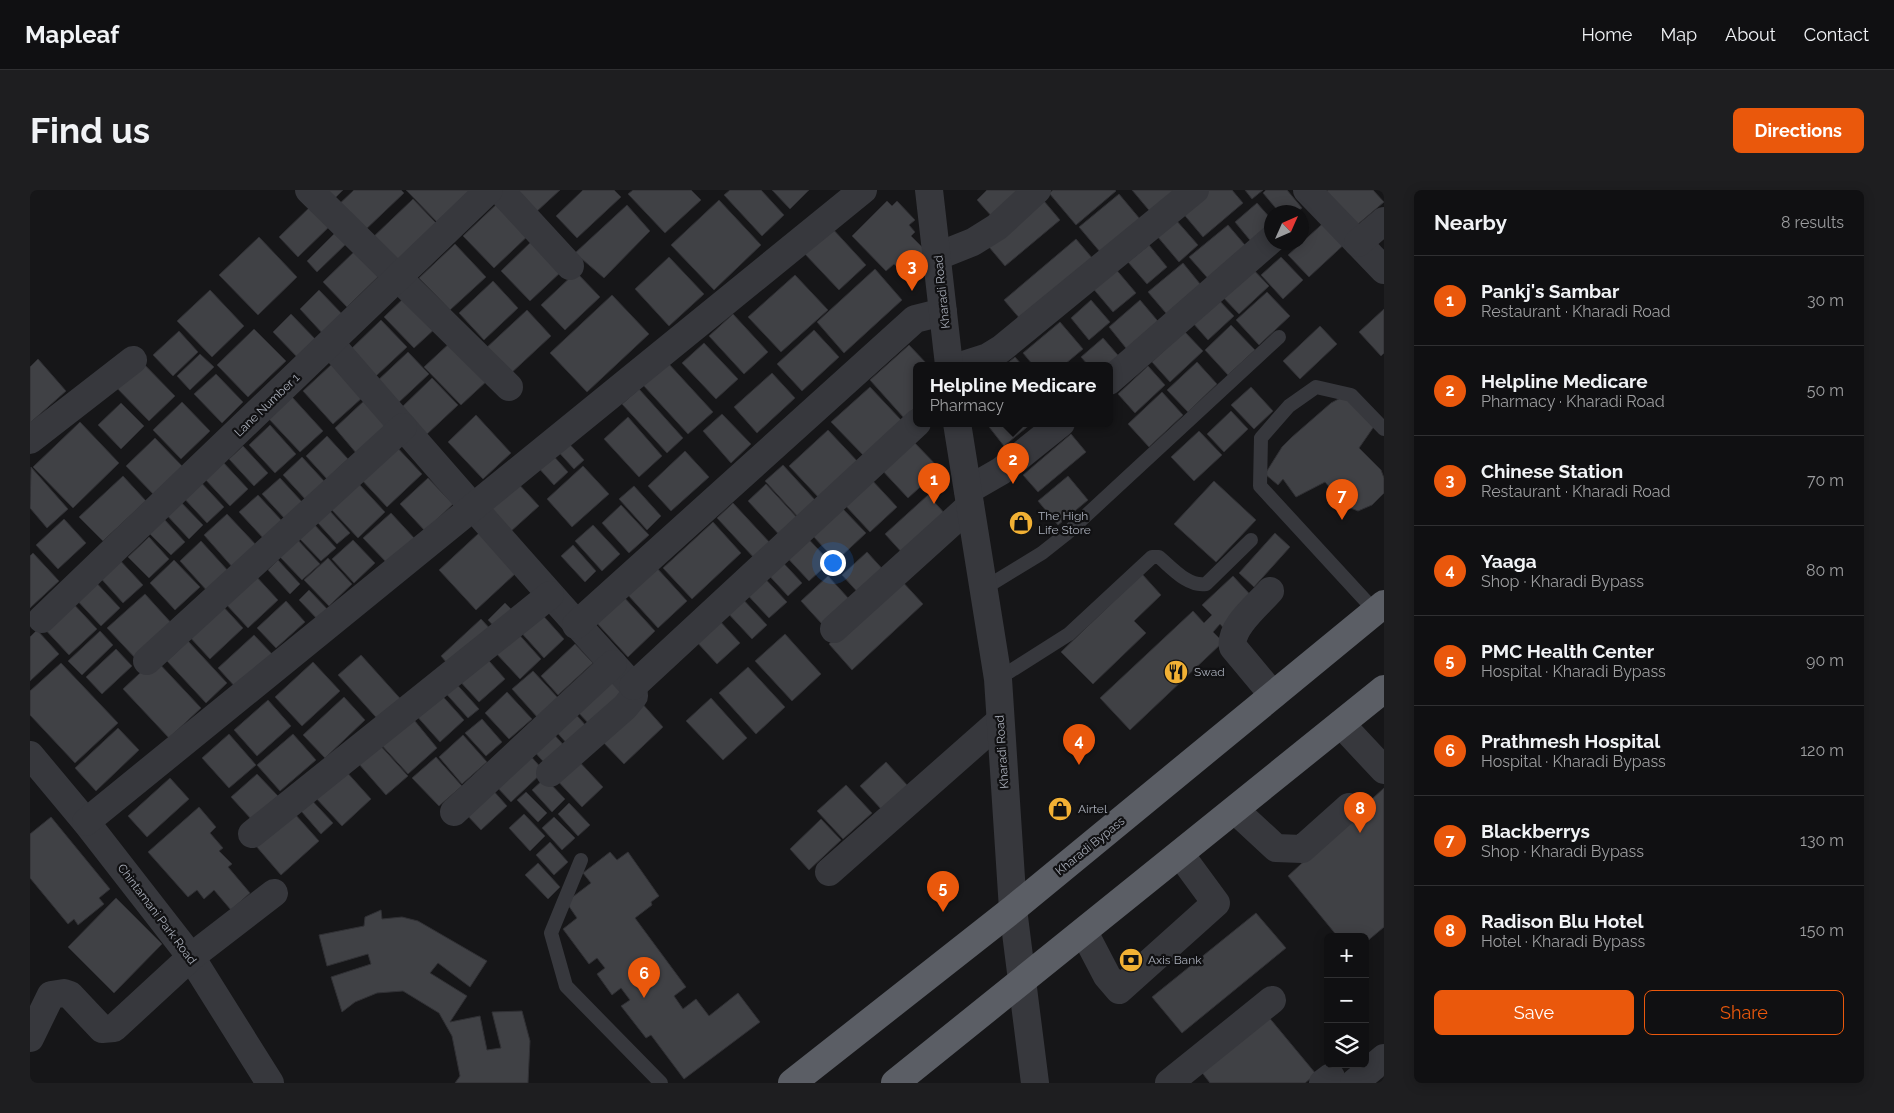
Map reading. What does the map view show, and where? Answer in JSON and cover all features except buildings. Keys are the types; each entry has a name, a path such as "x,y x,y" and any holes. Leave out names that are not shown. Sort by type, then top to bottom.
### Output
{"highway":[{"name":"Kharadi Bypass","path":"792,1083 1013,909 1380,607"},
{"path":"896,1083 1384,689"}],"street":[{"path":"309,190 509,387"},
{"name":"Lane Number 1","path":"42,619 331,344 489,190"},
{"path":"500,190 570,266"},
{"path":"86,822 863,190"},
{"name":"Kharadi Road","path":"929,190 949,362"},
{"path":"938,256 973,242 997,227 1037,190"},
{"path":"972,362 988,357 1001,348 1195,190"},
{"path":"1308,201 1358,243 1384,270"},
{"path":"1358,243 1384,221"},
{"path":"1113,377 1264,246"},
{"path":"576,625 915,319 943,312"},
{"path":"331,344 475,507 550,596 633,686 634,696 625,707 550,773"},
{"path":"30,440 133,360"},
{"path":"147,661 403,427"},
{"path":"633,686 913,427"},
{"name":"Kharadi Road","path":"958,427 998,679 1013,909 1035,1083"},
{"path":"834,629 969,498 1056,427"},
{"path":"1270,591 1237,629 1232,640 1233,647 1273,695"},
{"path":"252,834 550,596"},
{"path":"454,812 613,664"},
{"path":"829,872 1000,721"},
{"path":"1341,724 1384,770"},
{"name":"Chintamani Park Road","path":"30,755 86,822 191,957 270,1083"},
{"path":"1235,810 1276,848 1302,849 1348,807"},
{"path":"1084,932 1107,976 1119,990 1216,903 1180,854"},
{"path":"30,1038 40,990 70,995 102,1030 114,1028 191,957 274,893"},
{"path":"1169,1083 1272,1000"},
{"path":"1336,1081 1384,1058"}],"lane":[{"path":"983,589 1042,553 1066,534 1279,337"},
{"path":"1380,607 1260,486 1261,438 1289,406 1316,387 1351,395 1384,429"},
{"path":"998,679 1069,634 1152,557 1159,557 1182,576 1199,585 1206,584 1251,540"},
{"path":"582,860 551,933 566,986 661,1083"}],"place":[{"name":"Chinese Station","path":"912,291"},
{"name":"Helpline Medicare","path":"1013,484"},
{"name":"Pankj's Sambar","path":"934,504"},
{"name":"Blackberrys","path":"1342,520"},
{"name":"The High Life Store","path":"1021,523"},
{"name":"Swad","path":"1176,672"},
{"name":"Yaaga","path":"1079,765"},
{"name":"Airtel","path":"1060,809"},
{"name":"Radison Blu Hotel","path":"1360,833"},
{"name":"PMC Health Center","path":"943,912"},
{"name":"Axis Bank","path":"1131,960"},
{"name":"Prathmesh Hospital","path":"644,998"}]}
